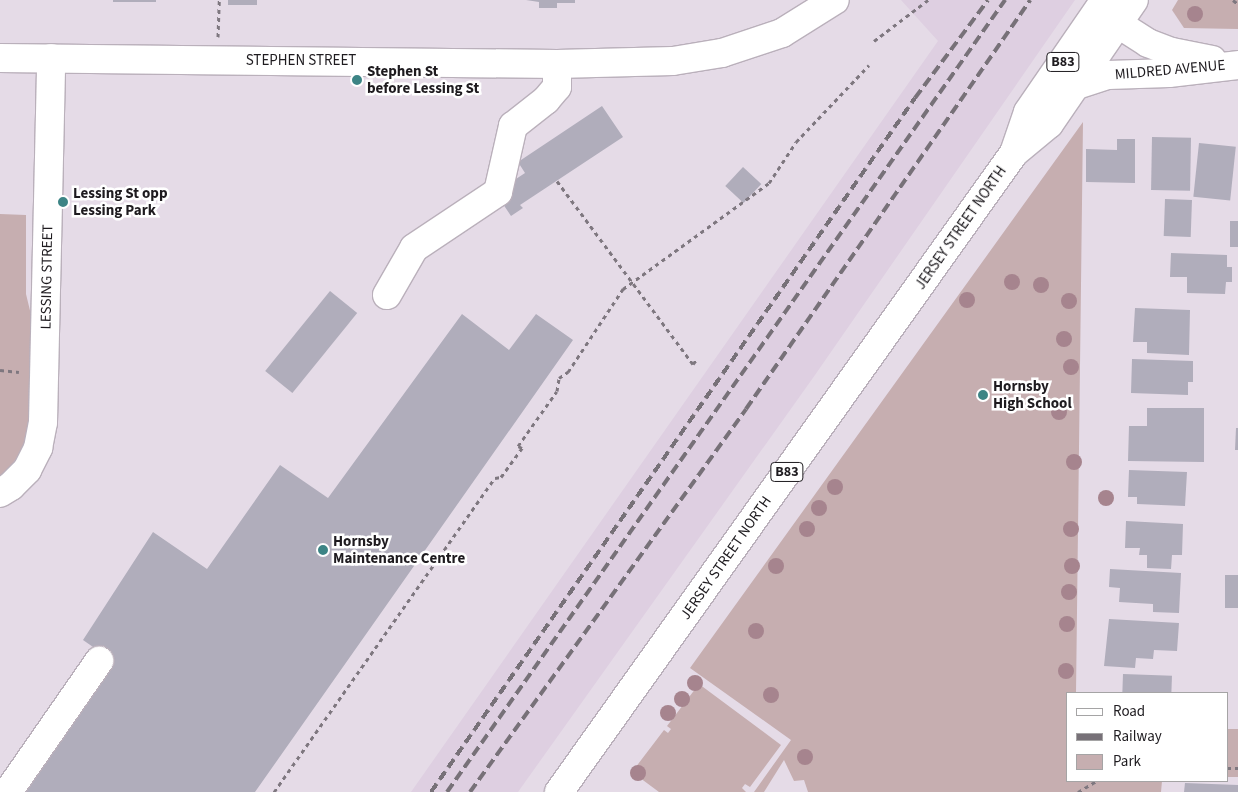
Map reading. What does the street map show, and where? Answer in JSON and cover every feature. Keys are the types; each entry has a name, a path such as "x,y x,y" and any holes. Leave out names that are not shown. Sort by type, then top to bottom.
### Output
{"street":[{"name":"STEPHEN STREET","path":"0,58 557,64 673,61 722,53 782,32 835,0"},
{"name":"JERSEY STREET NORTH","path":"1014,152 1028,112 1107,12 1134,0"},
{"name":"JERSEY STREET NORTH","path":"559,792 1014,152 1049,124 1077,85 1107,12"},
{"name":"MILDRED AVENUE","path":"1107,12 1148,42 1172,52 1237,65"},
{"name":"LESSING STREET","path":"6,490 27,470 38,448 43,422 52,58"},
{"path":"387,295 414,248 498,192 512,126 546,100 557,87 557,64"},
{"name":"MILDRED AVENUE","path":"1077,85 1108,75 1169,73 1237,65"},
{"path":"8,792 99,660"}],"path":[{"path":"218,60 219,0"},
{"path":"874,41 928,0"},
{"path":"1233,0 1238,4"},
{"path":"274,792 495,478 501,477 522,448 518,446 557,391 559,378 568,372 623,289 770,184 796,142 869,65"},
{"path":"557,181 693,364 697,359"},
{"path":"1078,792 1094,782"}],"shaded area":[{"path":"901,0 1075,0 815,375 518,792 411,792 938,41"}],"green space":[{"path":"1178,0 1238,0 1238,29 1184,28 1172,10"},
{"name":"Hornsby High School","path":"1083,122 1076,692 1066,692 1066,782 1162,782 1161,792 808,792 804,780 794,781 784,760 764,792 754,792 791,740 690,668"},
{"path":"0,214 26,215 26,294 33,323 28,441 10,468 0,476"},
{"path":"699,684 781,745 750,787 745,784 742,788 746,792 659,792 632,772 664,730 668,733 671,729 667,726"},
{"path":"1228,729 1238,729 1238,777 1228,777"}],"building":[{"path":"113,0 156,0 156,2 113,2"},
{"path":"228,0 257,0 257,5 228,5"},
{"path":"526,0 575,0 575,3 557,3 557,8 539,8 539,2"},
{"path":"602,106 623,137 520,205 523,208 511,216 501,201 513,193 507,185 525,173 518,162"},
{"path":"1152,137 1191,138 1190,191 1151,190"},
{"path":"1117,139 1135,139 1135,183 1086,182 1086,149 1117,150"},
{"path":"1199,143 1236,147 1230,201 1193,197"},
{"path":"743,167 761,184 744,203 725,186"},
{"path":"1165,199 1192,200 1191,237 1164,236"},
{"path":"1230,221 1238,221 1238,247 1230,247"},
{"path":"1171,253 1227,255 1227,267 1232,267 1232,282 1226,282 1225,294 1187,293 1187,277 1170,277"},
{"path":"330,291 357,313 292,393 265,371"},
{"path":"1135,308 1190,310 1189,355 1147,353 1147,342 1133,342"},
{"name":"Hornsby Maintenance Centre","path":"462,314 509,350 536,314 573,340 255,792 18,792 106,656 83,640 153,532 207,569 280,465 328,498"},
{"path":"1132,359 1193,361 1193,382 1188,382 1188,395 1131,393"},
{"path":"1147,408 1204,408 1204,462 1128,461 1129,426 1147,426"},
{"path":"1236,428 1238,428 1238,450 1235,450"},
{"path":"1129,470 1187,472 1185,506 1137,504 1137,497 1128,497"},
{"path":"1126,521 1183,524 1182,555 1172,555 1171,569 1147,568 1147,555 1139,555 1140,548 1125,548"},
{"path":"1110,569 1181,573 1179,613 1153,612 1153,604 1119,602 1120,588 1109,587"},
{"path":"1225,575 1238,575 1238,608 1225,608"},
{"path":"1109,619 1179,623 1177,651 1154,650 1153,659 1136,658 1135,668 1104,666"},
{"path":"1123,674 1172,676 1171,692 1122,692"},
{"path":"1185,783 1238,785 1238,792 1184,792"}],"railway":[{"path":"431,792 915,98 988,0"},
{"path":"447,792 1005,0"},
{"path":"470,792 746,409 1030,0"}],"place":[{"name":"Stephen St before Lessing St","path":"357,80"},
{"name":"Lessing St opp Lessing Park","path":"63,202"},
{"name":"Hornsby High School","path":"983,395"},
{"name":"Hornsby Maintenance Centre","path":"323,550"}]}
